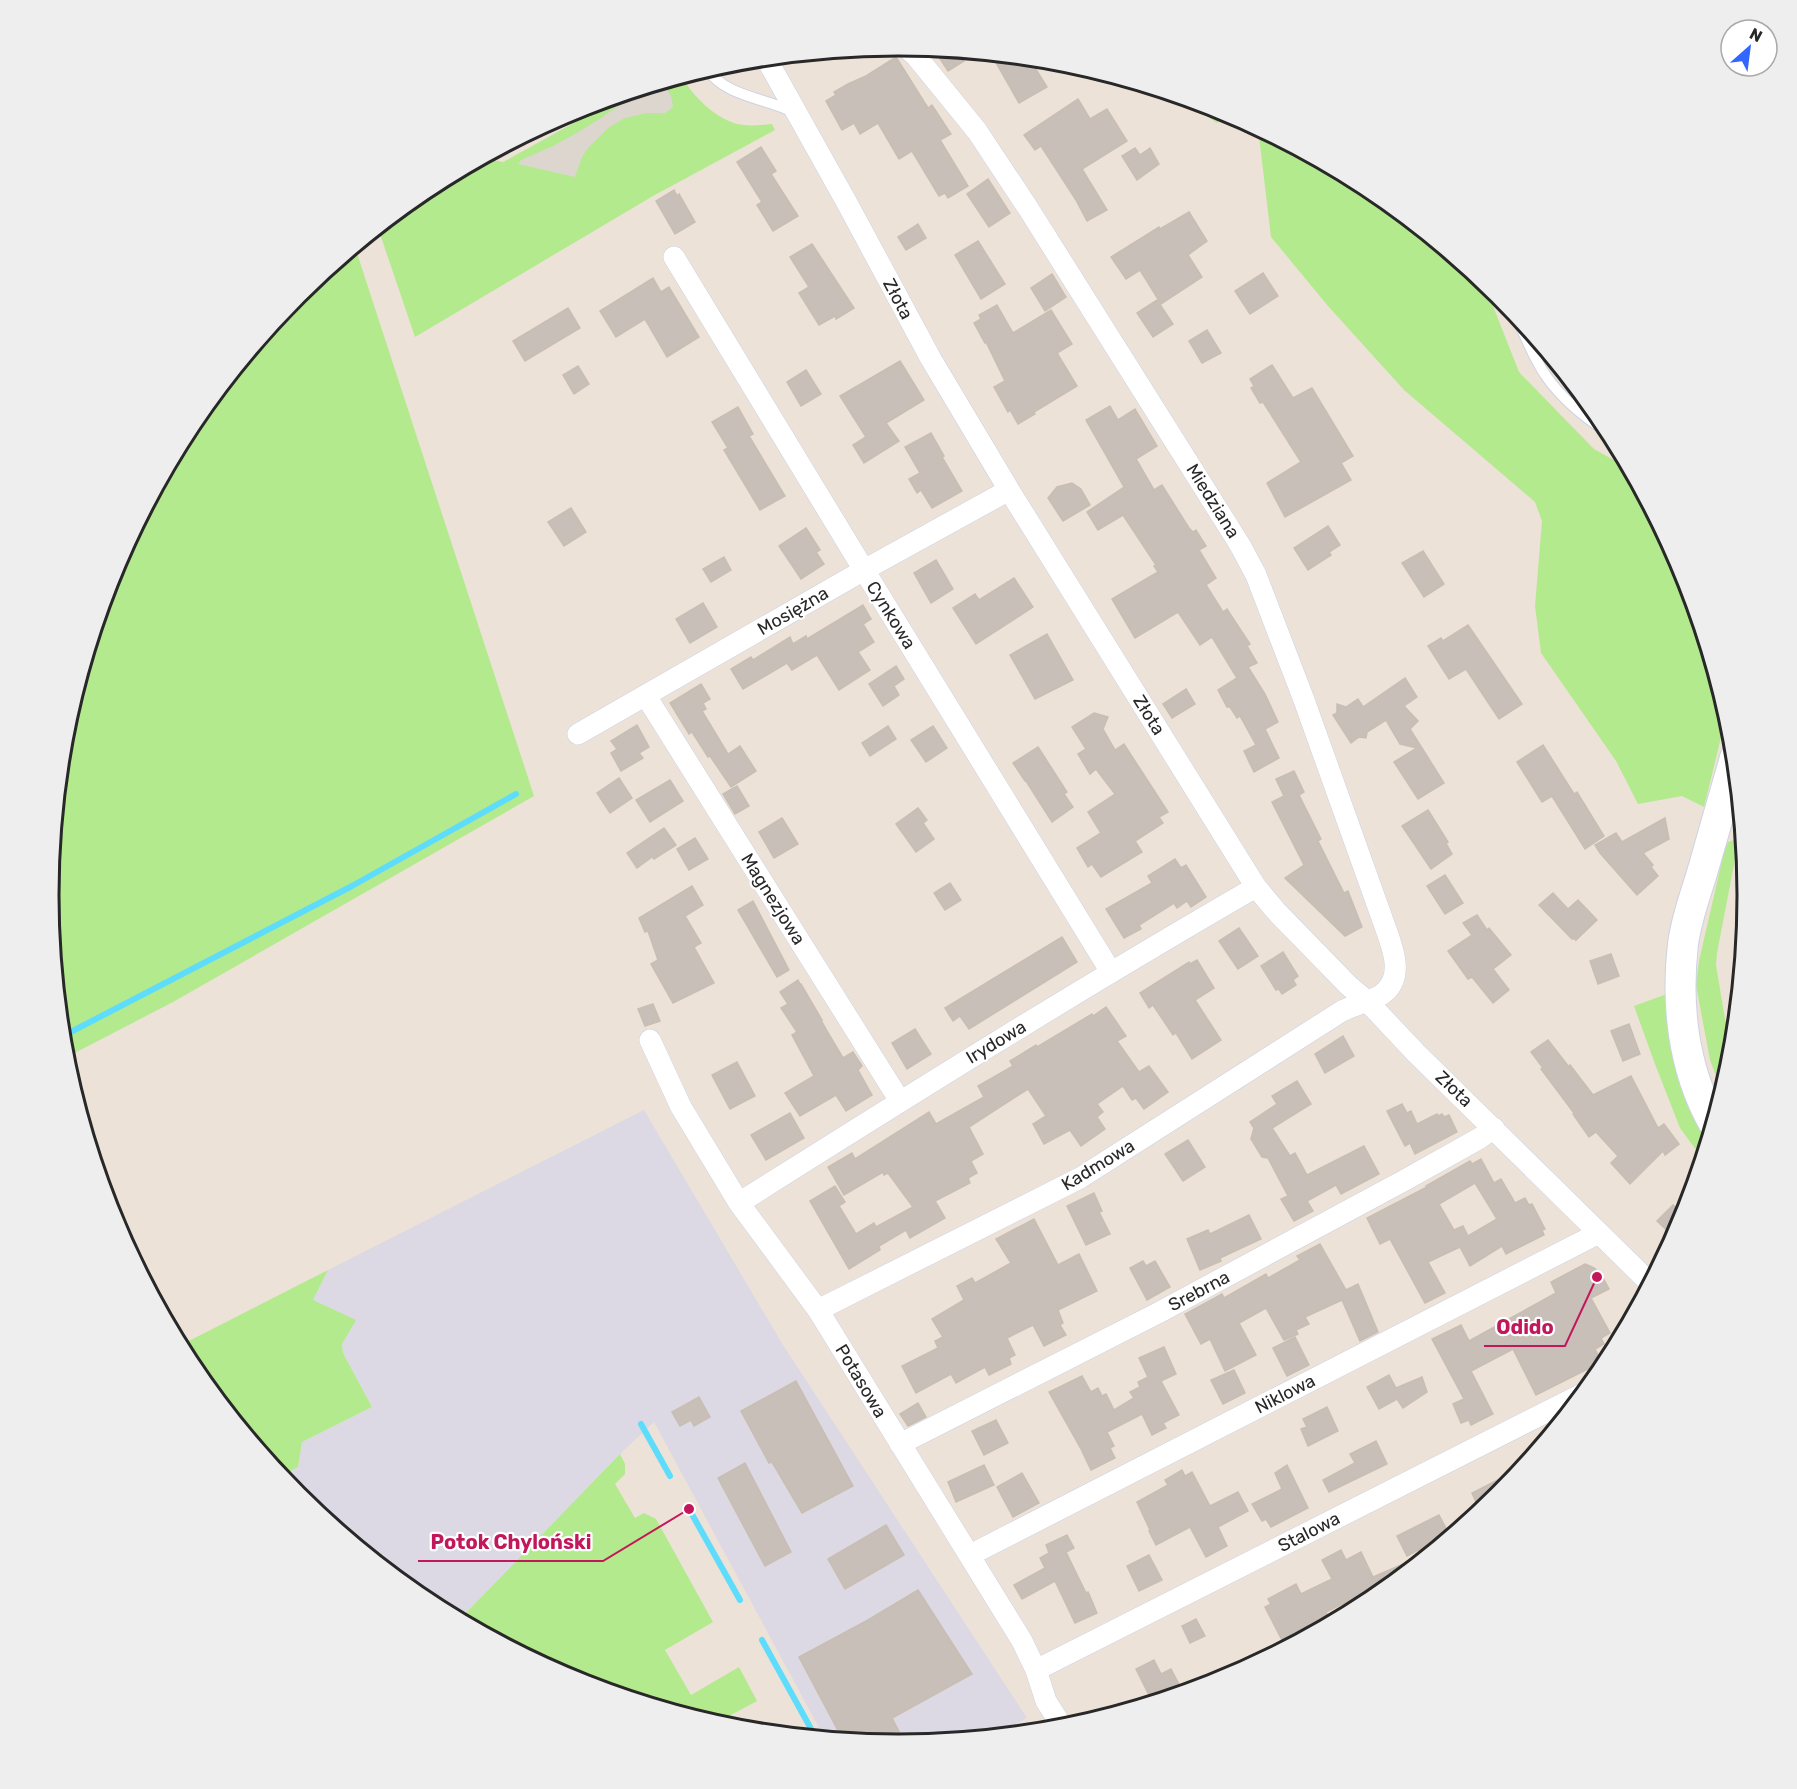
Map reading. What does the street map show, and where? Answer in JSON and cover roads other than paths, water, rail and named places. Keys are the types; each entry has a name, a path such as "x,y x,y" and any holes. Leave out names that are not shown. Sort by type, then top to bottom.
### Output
{"street":[{"name":"Miedziana","path":"916,56 977,131 1029,208 1240,545 1256,575 1308,711 1394,952 1396,968 1394,980 1382,994 1367,1001"},
{"name":"Złota","path":"771,66 931,359 1009,490 1256,887 1276,911 1349,986 1367,1001 1416,1053 1645,1278"},
{"name":"Cynkowa","path":"674,257 1111,972"},
{"name":"Mosiężna","path":"578,734 864,570 1009,490"},
{"name":"Magnezjowa","path":"646,696 900,1101"},
{"path":"1708,1114 1702,1102 1689,1061 1682,1021 1683,942 1729,779"},
{"name":"Irydowa","path":"739,1203 1111,972 1256,887"},
{"name":"Kadmowa","path":"818,1310 1080,1178 1342,1011 1367,1001"},
{"name":"Potasowa","path":"650,1040 681,1107 739,1203 818,1310 1022,1641 1036,1670 1046,1701 1057,1718"},
{"name":"Srebrna","path":"900,1444 1158,1313 1406,1180 1494,1128"},
{"name":"Niklowa","path":"970,1555 1599,1233"},
{"name":"Stalowa","path":"1036,1670 1566,1402"}],"lane":[{"path":"715,77 722,84 797,113"},
{"path":"1525,337 1547,377 1571,404 1588,417"}],"waterway":[{"path":"72,1032 352,886 516,794"},
{"path":"641,1424 670,1476"},
{"path":"689,1509 740,1600"},
{"path":"762,1640 811,1728"}],"place":[{"name":"Odido","path":"1597,1277"},
{"name":"Potok Chyloński","path":"689,1509"}]}
